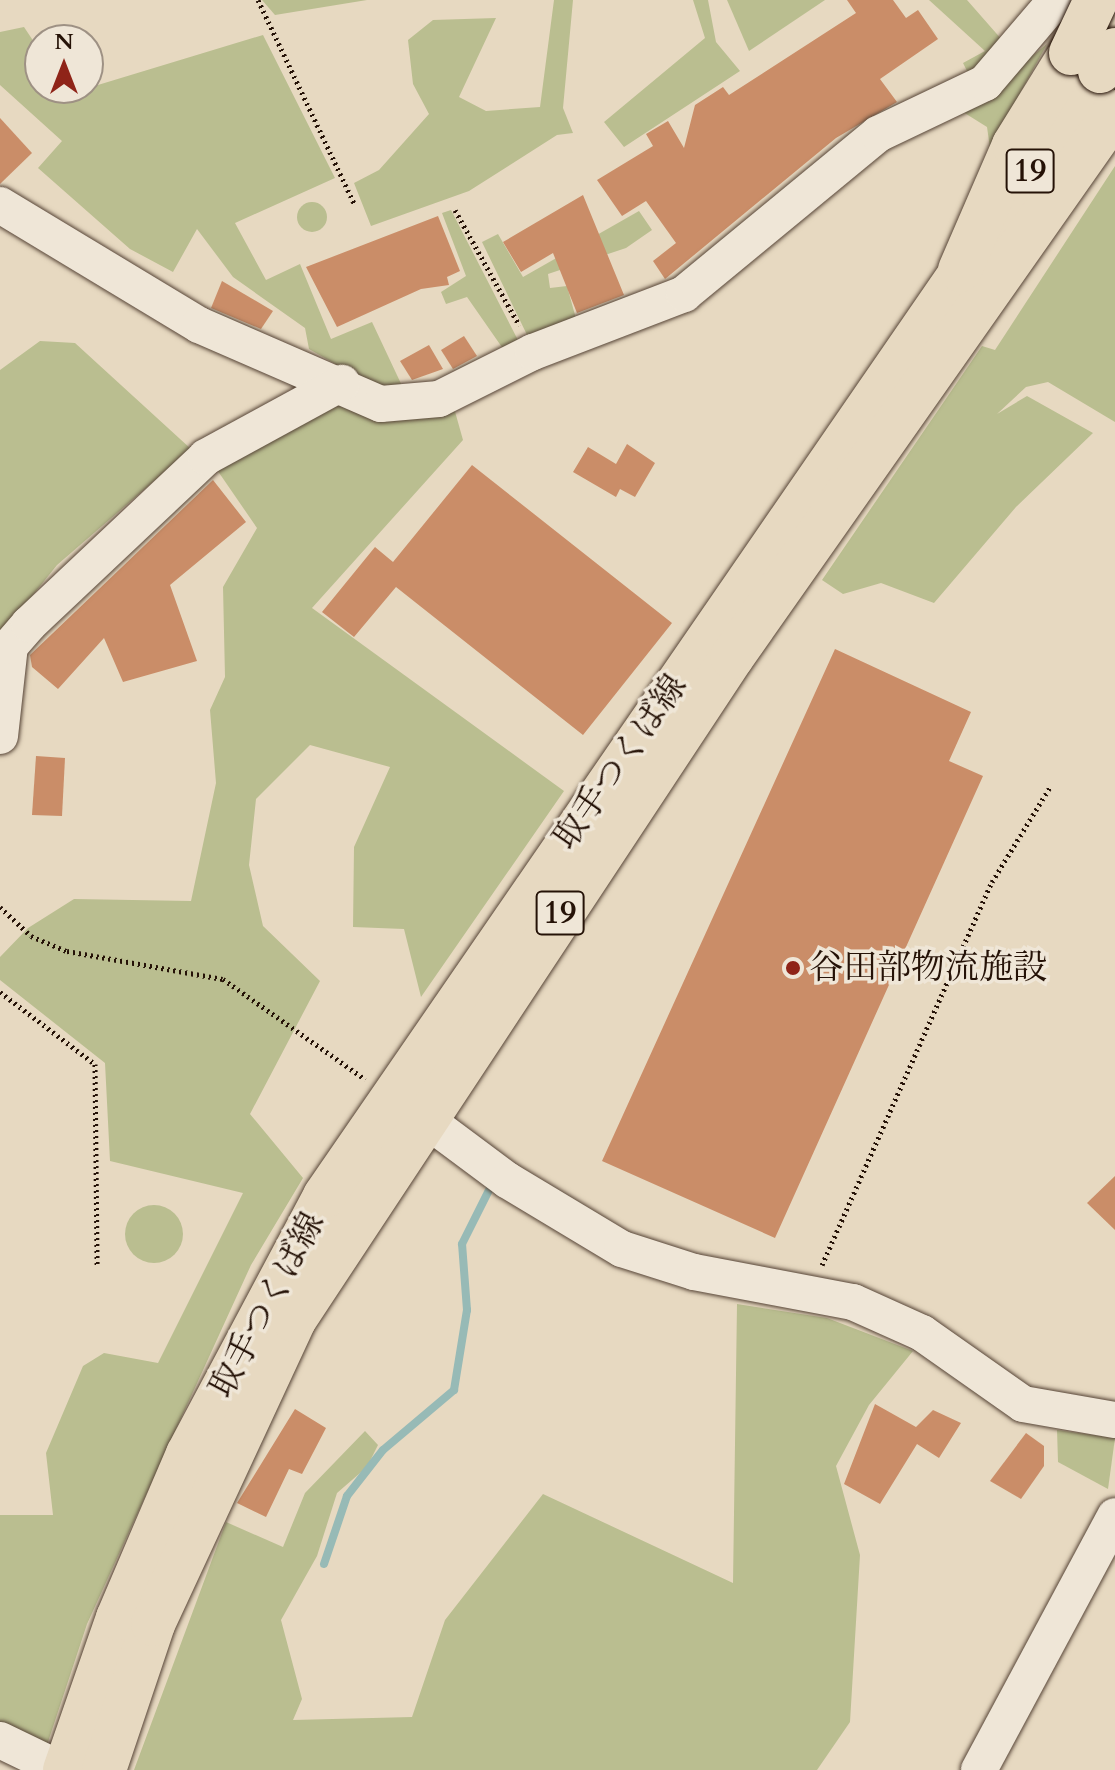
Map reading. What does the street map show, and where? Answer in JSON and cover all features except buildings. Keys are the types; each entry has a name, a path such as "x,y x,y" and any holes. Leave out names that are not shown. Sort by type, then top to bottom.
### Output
{"main road":[{"name":"取手つくば線","path":"104,1770 153,1624 221,1467 406,1105 960,270 1014,145 1100,58 1096,0"},
{"name":"取手つくば線","path":"63,1770 118,1618 188,1454 263,1305 732,657 1115,112"}],"street":[{"path":"0,205 199,325 342,383 381,404 404,405 439,399 533,352 684,294 878,134 985,83 1053,5 1100,58"},
{"path":"0,736 10,646 29,624 206,457 342,383"},
{"path":"406,1105 507,1180 622,1249 694,1272 811,1289 922,1333 1023,1404 1115,1420"},
{"path":"979,1770 1115,1516"},
{"path":"0,1740 63,1770"}],"path":[{"path":"258,0 355,205"},
{"path":"455,210 533,352"},
{"path":"811,1289 992,882 1050,787"},
{"path":"0,907 31,936 67,951 223,979 406,1105"},
{"path":"0,992 95,1064 97,1265"}],"green space":[{"path":"262,0 367,0 275,15"},
{"path":"554,0 573,0 563,108 573,133 557,135 469,191 371,226 354,183 379,170 429,114 413,84 408,40 433,20 496,18 459,97 486,111 540,107"},
{"path":"693,0 708,0 716,42 740,71 624,147 604,122 705,38"},
{"path":"727,0 825,0 749,51"},
{"path":"929,0 967,0 1003,41 997,52 968,73 963,63 985,51"},
{"path":"24,27 24,104 104,104 104,83 263,35 335,178 235,223 266,280 300,264 331,339 372,322 404,390 379,389 309,349 305,328 233,277 197,229 173,272 130,249 38,168 62,141 0,85 0,32"},
{"path":"1047,44 990,148 987,127 963,112"},
{"path":"1115,166 1115,422 1048,382 1026,387 997,414 1027,396 1093,433 1016,507 934,603 881,583 843,594 822,580 982,346 995,350"},
{"path":"312,202 323,206 327,217 323,228 312,232 301,228 297,217 301,206"},
{"path":"451,210 520,344 506,353 467,297 446,304 441,292 466,276 442,213"},
{"path":"639,211 652,230 626,248 548,274 550,288 567,286 578,326 529,339 482,242 498,234 523,277"},
{"path":"40,341 75,343 191,449 57,565 0,636 0,370"},
{"path":"336,393 454,408 463,440 312,608 564,791 421,997 404,929 353,927 354,847 390,767 310,745 256,799 249,865 263,926 320,981 250,1114 303,1178 251,1265 87,1624 46,1748 0,1727 0,1515 53,1515 46,1453 83,1366 104,1353 158,1363 243,1193 110,1161 105,1063 0,980 0,957 28,928 74,899 191,901 216,783 210,710 225,677 223,587 257,528 213,464"},
{"path":"154,1205 174,1214 183,1234 174,1254 154,1263 134,1254 125,1234 134,1214"},
{"path":"737,1304 827,1318 913,1351 869,1405 836,1466 860,1555 850,1722 817,1770 134,1770 226,1522 283,1547 305,1493 365,1431 378,1445 367,1467 337,1493 317,1556 281,1620 302,1699 293,1720 412,1717 445,1620 543,1494 733,1583"},
{"path":"1057,1430 1115,1438 1108,1489 1058,1462"}],"waterway":[{"path":"324,1564 347,1496 383,1450 454,1390 467,1310 462,1244 489,1190"}],"place":[{"name":"谷田部物流施設","path":"793,968"}]}
